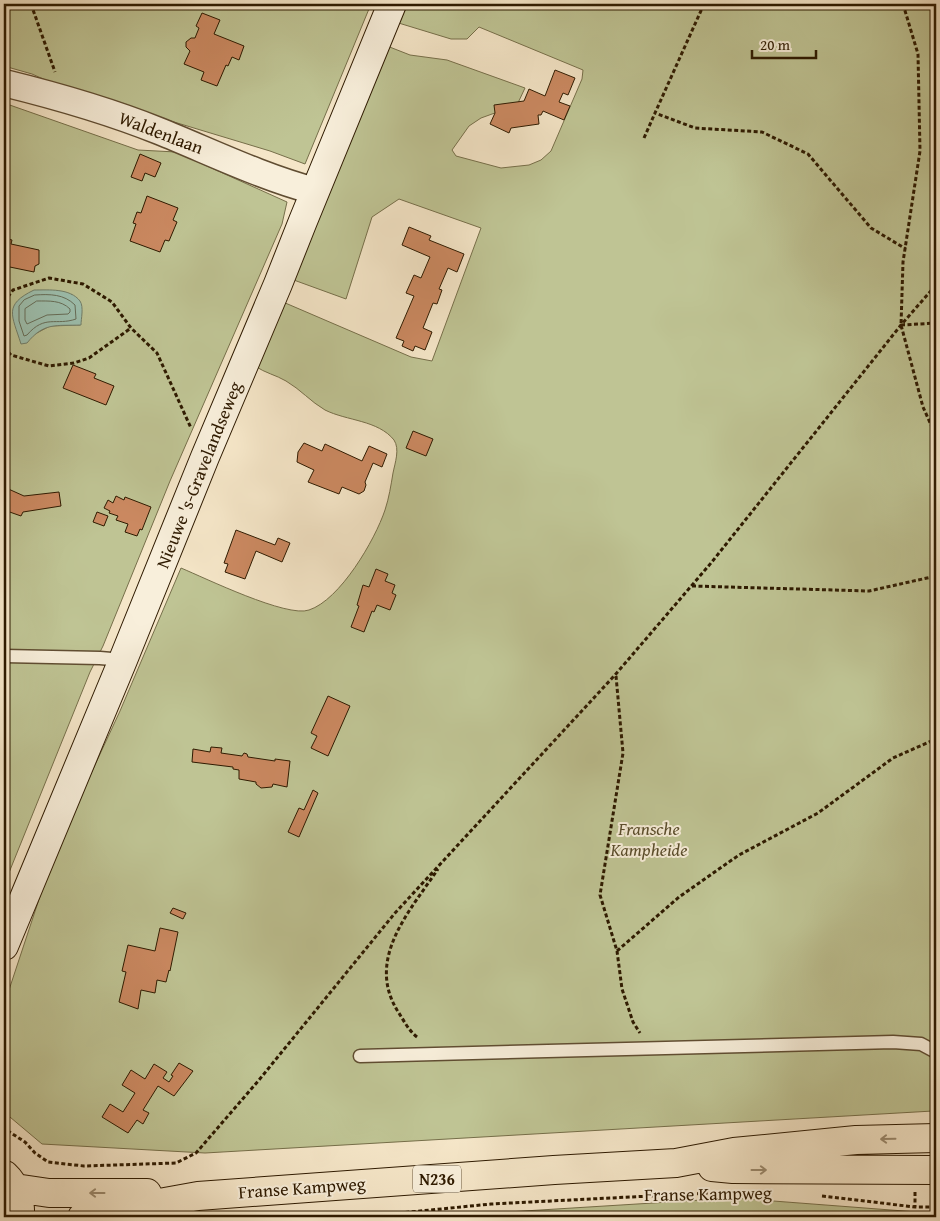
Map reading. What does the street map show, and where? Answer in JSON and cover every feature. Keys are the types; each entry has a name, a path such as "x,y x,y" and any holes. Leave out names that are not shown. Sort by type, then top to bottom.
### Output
{"main road":[{"name":"Nieuwe 's-Gravelandseweg","path":"4,946 392,4"},
{"name":"Franse Kampweg","path":"82,1217 198,1196 676,1163 734,1152 856,1140 936,1138"},
{"name":"Franse Kampweg","path":"676,1163 733,1169 936,1170"},
{"name":"Franse Kampweg","path":"9,1181 50,1193 133,1192 198,1196"},
{"name":"N236","path":"9,1181 21,1210 20,1217"}],"street":[{"name":"Waldenlaan","path":"4,83 64,98 157,130 291,185 315,191"}],"lane":[{"path":"4,656 123,660"},
{"path":"360,1056 893,1042 921,1044 936,1052"}],"path":[{"path":"31,4 64,98"},
{"path":"644,138 704,4"},
{"path":"903,4 918,54 920,151 906,249 901,325 923,407 936,436"},
{"path":"655,113 696,128 762,132 808,154 871,228 906,249"},
{"path":"4,302 13,290 49,278 83,284 112,302 131,328 157,354 205,458"},
{"path":"4,1125 6,1131 25,1142 35,1153 48,1162 75,1165 128,1166 176,1163 196,1153 254,1086 395,913 616,675 692,586 936,284"},
{"path":"901,325 936,323"},
{"path":"4,347 11,355 49,366 74,363 89,358 131,328"},
{"path":"692,586 869,591 936,576"},
{"path":"616,675 623,753 600,896 617,951 622,989 633,1022 650,1049"},
{"path":"617,951 679,897 739,855 818,813 893,758 936,739"},
{"path":"440,1055 411,1032 391,999 386,980 386,964 397,931 444,861"},
{"name":"Franse Kampweg","path":"360,1217 491,1204 714,1193"},
{"path":"814,1195 915,1207 936,1207"}],"green space":[{"path":"4,4 371,4 305,164 270,151 68,90 32,74 4,66"},
{"name":"Fransche Kampheide","path":"399,4 936,4 936,1109 933,1111 205,1153 42,1144 4,1112 4,1005 55,851 120,711 181,568 265,603 298,611 309,610 321,604 333,594 355,568 373,537 385,510 396,456 397,448 394,440 380,428 325,410 291,384 255,366 276,299 411,357 432,361 481,228 399,199 372,217 346,299 291,279 382,44 410,55 447,60 525,88 517,105 481,118 469,126 452,150 456,156 501,168 529,165 541,160 551,151 582,79 583,70 479,27 467,39 451,39 392,21"},
{"path":"4,103 138,150 176,152 287,202 282,224 170,481 4,885","holes":["71,294 78,302 80,308 80,325 50,326 35,334"]},
{"path":"734,1198 917,1212 936,1215 936,1217 427,1217"}],"water":[{"path":"34,290 65,292 76,297 82,306 81,325 45,328 33,336 27,343 21,344 12,312 14,306 24,295"}],"building":[{"path":"202,13 220,20 214,34 244,46 239,60 232,57 228,66 226,65 217,86 201,80 204,72 184,64 190,51 186,47 186,42 191,38 195,38 199,28 196,26"},
{"path":"555,70 575,78 568,95 563,93 559,102 570,106 564,120 543,111 541,115 538,115 539,124 511,128 509,133 490,124 495,113 494,105 524,101 529,89 545,96"},
{"path":"140,154 161,163 155,177 145,173 142,181 131,177"},
{"path":"147,196 178,208 173,220 177,222 169,241 165,240 160,252 130,241 136,224 133,223 137,212 141,213"},
{"path":"409,227 431,236 429,240 464,254 457,272 448,268 439,289 442,290 437,304 433,303 423,328 432,332 425,350 415,346 413,351 402,346 404,341 396,338 414,296 406,293 414,275 421,278 430,257 402,245"},
{"path":"4,238 12,240 11,244 39,250 39,264 35,266 34,272 4,267"},
{"path":"73,365 96,374 94,378 114,386 106,405 63,388"},
{"path":"413,431 433,439 426,456 406,448"},
{"path":"304,443 322,451 325,444 362,461 369,446 387,454 382,467 373,463 365,482 364,491 359,494 342,487 339,494 308,482 314,470 297,462 298,452"},
{"path":"4,487 24,496 59,492 61,506 23,512 21,516 4,510"},
{"path":"116,496 124,500 125,497 151,507 142,530 140,529 137,536 125,532 128,524 116,520 118,516 109,513 110,511 104,508 108,500 113,503"},
{"path":"97,512 108,516 104,526 93,522"},
{"path":"236,530 275,545 278,538 290,543 282,562 256,551 245,579 225,572 228,564 224,563"},
{"path":"376,569 388,574 385,581 395,585 392,593 396,595 390,610 377,605 374,612 372,611 364,632 351,627 359,606 357,605 363,585 369,587"},
{"path":"328,696 350,706 328,756 311,748 317,736 311,733"},
{"path":"211,747 222,748 221,753 242,756 244,753 248,757 290,761 287,787 273,784 272,787 261,788 256,782 239,779 239,770 233,769 233,767 192,762 193,749 210,752"},
{"path":"313,790 318,793 299,837 288,832 299,808 304,810"},
{"path":"173,908 186,913 183,919 170,913"},
{"path":"160,928 178,932 166,982 157,980 155,993 141,990 138,1009 119,1002 126,972 122,971 128,945 155,951"},
{"path":"179,1063 193,1071 174,1096 158,1086 143,1110 149,1113 143,1124 137,1120 128,1133 102,1117 110,1104 123,1112 135,1093 122,1085 131,1070 145,1079 154,1064 167,1072 163,1078 169,1082"}]}
